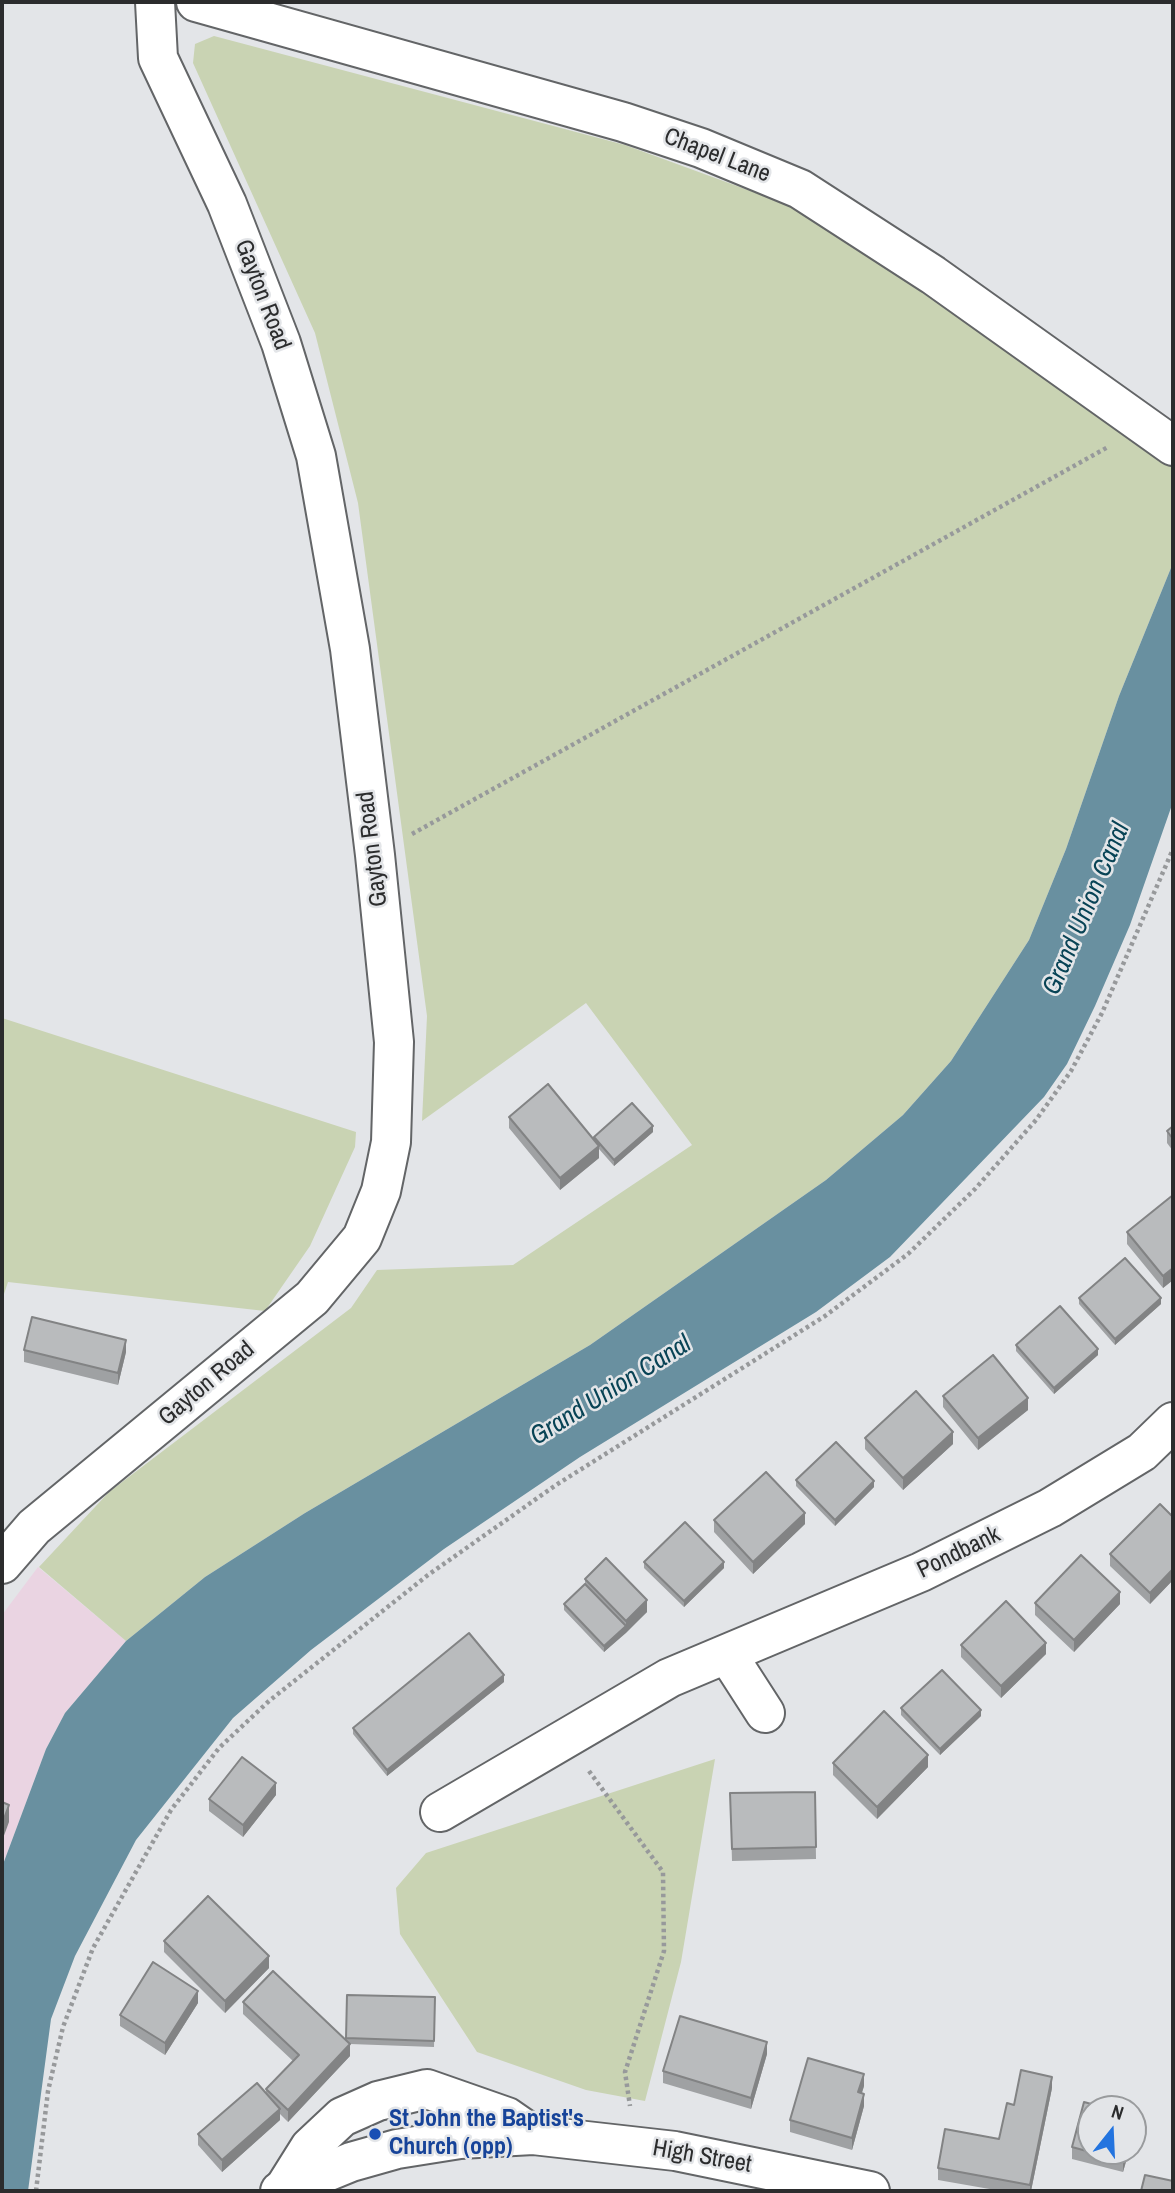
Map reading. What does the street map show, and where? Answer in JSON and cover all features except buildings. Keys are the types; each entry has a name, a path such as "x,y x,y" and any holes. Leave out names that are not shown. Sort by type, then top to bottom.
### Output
{"street":[{"name":"Gayton Road","path":"2,1564 34,1527 312,1298 362,1238 381,1191 392,1129 394,1042 375,855 350,649 316,456 281,343 227,204 158,58 155,2"},
{"name":"Chapel Lane","path":"197,2 623,122 701,148 800,189 933,275 1138,418 1173,446"},
{"name":"Pondbank","path":"440,1812 669,1678 921,1572 1050,1508 1142,1452 1173,1422"},
{"path":"727,1654 765,1713"},
{"name":"High Street","path":"281,2191 310,2147 342,2117 378,2101 427,2089 506,2117 533,2134"},
{"name":"High Street","path":"281,2191 352,2162 397,2149 460,2139 533,2134 636,2145 738,2162 870,2191"}],"path":[{"path":"375,855 1119,441 1138,418"},
{"path":"36,2191 48,2091 63,2027 93,1948 170,1810 219,1748 269,1701 428,1575 556,1485 814,1323 908,1254 975,1189 1019,1140 1071,1071 1102,1013 1173,849"},
{"path":"565,1739 663,1872 664,1951 625,2072 636,2145"}],"shaded area":[{"path":"38,1567 126,1641 65,1713 46,1749 2,1867 2,1615"}],"green space":[{"path":"214,36 625,145 789,205 919,288 1173,464 1173,563 1119,696 1066,849 1029,940 951,1061 903,1115 826,1180 590,1345 305,1513 205,1577 126,1641 39,1567 109,1492 351,1308 377,1270 513,1265 692,1145 586,1003 422,1121 427,1016 358,503 315,333 193,63 195,44"},
{"path":"2,1018 356,1132 355,1147 310,1246 265,1311 8,1282 2,1300"},
{"path":"715,1759 681,1962 645,2101 586,2090 477,2052 400,1934 396,1888 426,1853"}],"water":[{"name":"Grand Union Canal","path":"1173,563 1173,802 1130,925 1095,1006 1067,1064 1044,1097 890,1257 816,1312 580,1457 444,1549 311,1650 233,1718 136,1840 75,1956 51,2019 28,2191 2,2191 2,1867 46,1749 65,1713 126,1641 205,1577 305,1513 590,1345 826,1180 903,1115 951,1061 1029,940 1066,849 1119,696"}],"place":[{"name":"St John the Baptist's Church (opp)","path":"375,2134"}]}
